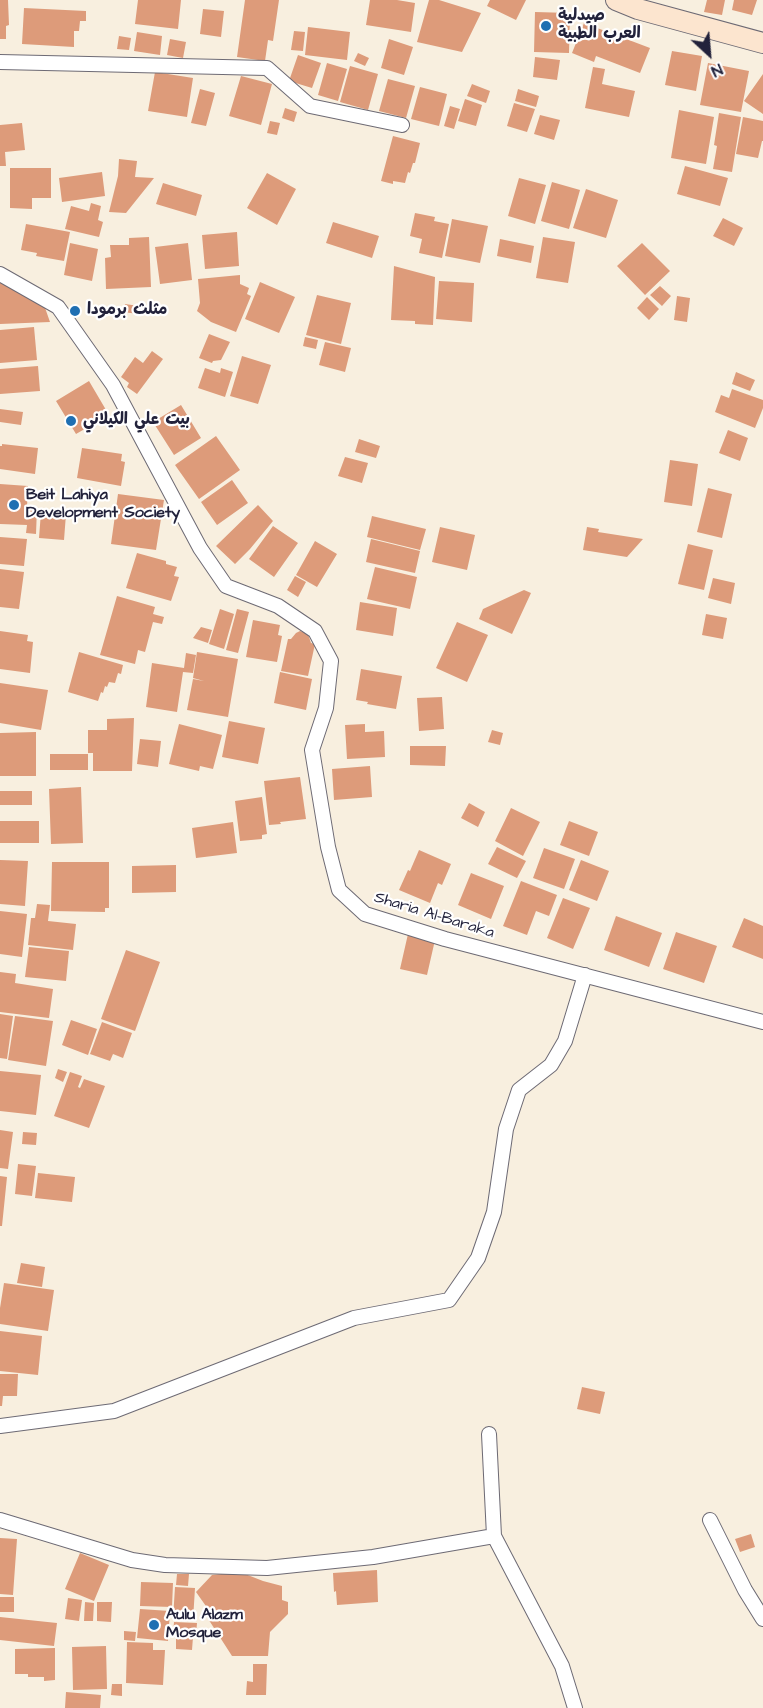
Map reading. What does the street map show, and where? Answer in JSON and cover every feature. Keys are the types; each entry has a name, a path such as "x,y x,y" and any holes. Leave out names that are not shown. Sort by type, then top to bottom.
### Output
{"main road":[{"path":"616,0 638,9 763,43"}],"street":[{"path":"0,62 267,68 310,106 402,124"},
{"name":"Sharia Al-Baraka","path":"0,274 58,307 113,385 200,548 226,586 278,606 315,631 331,661 326,708 312,750 328,847 339,890 364,914 445,939 763,1022"},
{"path":"0,1426 114,1411 354,1318 449,1300 478,1258 494,1212 506,1129 519,1090 551,1065 565,1041 585,975"},
{"path":"489,1434 494,1536 562,1666 574,1708"},
{"path":"0,1520 132,1560 165,1565 256,1568 373,1557 494,1536"},
{"path":"710,1520 745,1590 763,1619"}],"building":[{"path":"0,0 8,0 9,25 6,26 6,39 0,39"},
{"path":"138,0 181,0 178,29 135,24"},
{"path":"245,0 279,0 273,41 268,40 265,61 237,57"},
{"path":"370,0 415,3 411,32 366,25"},
{"path":"429,0 439,0 481,13 462,52 417,42"},
{"path":"490,0 526,0 516,20 487,6"},
{"path":"707,0 725,0 722,15 704,12"},
{"path":"734,0 757,0 752,15 732,10"},
{"path":"24,8 86,11 86,21 80,21 79,31 74,31 74,47 22,44"},
{"path":"203,9 224,11 221,37 200,34"},
{"path":"535,12 570,13 569,53 534,52"},
{"path":"584,23 650,48 640,73 596,56 594,62 572,53"},
{"path":"308,27 350,32 347,60 305,55"},
{"path":"294,31 305,32 303,51 291,50"},
{"path":"137,32 162,36 160,55 134,51"},
{"path":"119,36 131,38 129,50 117,49"},
{"path":"170,39 186,42 183,58 167,55"},
{"path":"389,39 413,47 404,75 381,68"},
{"path":"672,51 702,56 696,91 665,85"},
{"path":"358,53 369,58 365,66 354,61"},
{"path":"298,55 321,63 312,88 289,81"},
{"path":"535,57 560,60 557,80 533,77"},
{"path":"327,63 347,69 338,101 318,95"},
{"path":"708,63 749,71 741,112 700,105"},
{"path":"350,66 378,74 368,110 340,102"},
{"path":"593,67 605,69 602,84 635,91 629,117 585,108"},
{"path":"155,72 193,78 187,117 148,111"},
{"path":"763,74 763,114 744,101"},
{"path":"241,76 272,84 261,125 229,116"},
{"path":"388,79 415,86 406,118 379,111"},
{"path":"472,84 490,91 486,103 467,96"},
{"path":"420,87 447,94 439,126 411,119"},
{"path":"200,89 215,93 206,126 191,123"},
{"path":"518,89 539,96 536,107 515,101"},
{"path":"465,99 482,105 476,126 458,121"},
{"path":"514,103 535,109 527,132 507,126"},
{"path":"450,106 460,109 454,129 444,126"},
{"path":"285,108 297,112 294,122 282,118"},
{"path":"679,110 714,117 706,164 671,158"},
{"path":"719,113 741,117 732,172 713,169"},
{"path":"540,115 560,120 554,140 534,134"},
{"path":"743,117 763,121 763,141 758,158 736,154"},
{"path":"270,121 280,123 277,135 267,133"},
{"path":"22,123 25,150 5,152 6,166 0,166 0,125"},
{"path":"393,136 420,143 415,163 410,173 408,172 405,183 393,181 393,184 381,181"},
{"path":"119,159 137,161 135,177 154,178 126,213 109,212 118,176"},
{"path":"685,166 728,178 720,206 677,194"},
{"path":"10,168 51,168 51,198 32,198 32,209 10,208"},
{"path":"102,172 105,196 62,202 59,178"},
{"path":"267,173 296,189 277,225 247,208"},
{"path":"519,178 546,185 535,224 508,216"},
{"path":"552,182 580,190 569,229 541,221"},
{"path":"163,183 202,195 196,216 156,204"},
{"path":"586,189 618,200 606,238 573,228"},
{"path":"91,203 101,206 98,220 103,222 99,237 65,229 71,206 89,211"},
{"path":"415,213 435,217 434,221 449,224 442,258 419,253 422,239 410,236"},
{"path":"723,218 743,228 734,246 713,236"},
{"path":"452,219 488,226 480,263 445,256"},
{"path":"333,222 379,236 372,258 326,243"},
{"path":"26,224 70,232 64,261 36,256 37,253 21,250"},
{"path":"237,232 239,266 205,269 202,235"},
{"path":"149,237 151,287 106,289 105,258 111,257 110,245 129,245 129,238"},
{"path":"543,237 575,242 568,283 536,278"},
{"path":"500,239 534,246 531,263 497,256"},
{"path":"70,243 98,249 92,281 64,275"},
{"path":"188,243 192,280 160,284 155,247"},
{"path":"642,243 670,271 645,295 617,266"},
{"path":"394,266 435,277 433,325 415,324 415,321 391,320"},
{"path":"240,275 240,284 249,288 247,294 251,296 236,332 211,322 197,311 200,303 198,279"},
{"path":"0,281 43,302 50,322 0,324"},
{"path":"439,281 474,283 472,322 436,319"},
{"path":"260,282 295,297 279,333 245,319"},
{"path":"660,286 671,296 662,306 650,295"},
{"path":"317,295 351,303 341,344 306,335"},
{"path":"677,296 690,298 687,322 674,320"},
{"path":"647,297 659,309 649,320 637,308"},
{"path":"125,304 139,306 138,314 123,312"},
{"path":"34,327 37,360 0,363 0,330"},
{"path":"209,334 230,342 221,360 212,363 199,358"},
{"path":"305,337 318,340 316,349 303,346"},
{"path":"325,342 351,348 345,372 319,365"},
{"path":"152,351 163,359 137,394 127,387 129,383 121,377 135,357 143,363"},
{"path":"242,356 271,365 258,404 230,396"},
{"path":"38,366 40,391 0,394 0,369"},
{"path":"205,368 220,373 221,368 233,372 225,397 198,388"},
{"path":"736,372 755,380 750,391 732,384"},
{"path":"89,381 109,415 76,434 56,401"},
{"path":"732,389 763,400 763,408 755,428 715,412 721,395 729,398"},
{"path":"181,405 201,438 174,455 153,422"},
{"path":"0,409 23,412 21,425 0,422"},
{"path":"728,430 748,438 740,461 719,453"},
{"path":"216,436 240,470 199,499 175,465"},
{"path":"359,439 380,446 376,458 355,452"},
{"path":"2,444 38,448 35,474 0,469 0,446"},
{"path":"82,448 122,454 121,461 125,462 121,486 77,478"},
{"path":"345,457 368,463 362,483 338,476"},
{"path":"670,460 698,464 692,506 664,502"},
{"path":"232,480 248,503 217,525 201,502"},
{"name":"Beit Lahiya Development Society","path":"0,484 28,486 27,507 37,508 36,534 26,533 27,525 0,524"},
{"path":"708,488 732,494 722,538 697,532"},
{"path":"118,494 164,500 156,550 111,544"},
{"path":"258,505 273,521 235,564 216,546"},
{"path":"41,512 66,514 64,540 39,538"},
{"path":"372,516 426,529 420,550 367,537"},
{"path":"273,526 298,543 274,577 249,559"},
{"path":"440,527 475,535 467,570 432,562"},
{"path":"587,527 599,529 598,532 643,539 627,557 583,550"},
{"path":"0,537 27,539 24,566 0,564"},
{"path":"371,539 420,551 415,573 366,562"},
{"path":"315,541 337,554 317,587 296,575"},
{"path":"688,544 713,550 704,590 678,584"},
{"path":"137,553 166,561 166,564 177,567 174,576 179,577 171,601 126,588"},
{"path":"375,567 417,577 410,609 367,599"},
{"path":"0,569 24,572 19,609 0,607"},
{"path":"295,576 306,582 298,597 287,590"},
{"path":"713,578 735,583 731,604 708,598"},
{"path":"524,590 531,593 512,634 479,619 483,609"},
{"path":"117,596 155,607 153,614 164,617 162,624 153,622 145,652 138,650 135,664 100,655"},
{"path":"360,602 397,608 393,636 356,630"},
{"path":"220,609 234,614 224,649 209,644"},
{"path":"237,609 249,612 238,653 226,650"},
{"path":"706,614 727,618 723,639 702,635"},
{"path":"253,620 280,625 278,635 282,636 277,662 246,657"},
{"path":"457,622 488,635 467,682 436,668"},
{"path":"201,627 212,630 208,643 193,638"},
{"path":"0,631 28,635 27,641 33,642 30,673 0,669"},
{"path":"300,631 308,634 311,643 315,644 308,676 281,671 288,639"},
{"path":"79,652 123,665 121,674 118,673 115,683 109,682 107,687 105,686 98,701 68,692"},
{"path":"197,652 238,659 228,717 187,710 193,679 204,681 193,678"},
{"path":"186,653 196,655 193,673 183,672 177,712 146,707 152,663 184,668"},
{"path":"361,669 402,676 396,709 356,700"},
{"path":"280,672 312,679 306,710 274,703"},
{"path":"0,683 48,690 41,730 0,723"},
{"path":"442,697 444,729 419,731 417,698"},
{"path":"134,718 132,771 93,771 93,753 88,753 88,730 107,730 107,719"},
{"path":"229,721 265,728 258,764 222,757"},
{"path":"179,724 222,735 213,769 200,766 199,771 169,764"},
{"path":"365,724 365,732 384,731 385,757 347,759 345,725"},
{"path":"492,730 503,733 500,745 488,742"},
{"path":"36,732 36,776 0,776 0,733"},
{"path":"140,739 161,741 158,767 137,764"},
{"path":"410,746 446,746 445,766 410,765"},
{"path":"50,754 88,754 88,770 50,770"},
{"path":"370,766 372,797 334,800 332,769"},
{"path":"300,777 306,819 269,825 264,781"},
{"path":"81,787 83,843 51,844 49,789"},
{"path":"0,791 32,791 32,805 0,805"},
{"path":"262,797 267,834 262,835 262,839 240,841 235,801"},
{"path":"469,803 485,812 478,827 461,818"},
{"path":"511,808 540,822 523,856 495,841"},
{"path":"0,821 39,821 39,843 0,843"},
{"path":"569,821 598,832 589,856 560,845"},
{"path":"233,822 237,853 196,858 192,828"},
{"path":"497,847 526,861 517,878 488,864"},
{"path":"544,848 575,859 564,889 533,878"},
{"path":"419,850 451,864 442,885 438,883 430,903 399,890"},
{"path":"0,860 28,861 25,906 0,904"},
{"path":"581,860 609,871 597,901 569,890"},
{"path":"52,862 109,862 109,908 105,908 105,912 51,911"},
{"path":"176,865 176,892 132,893 132,866"},
{"path":"471,873 504,886 491,919 458,905"},
{"path":"521,881 557,895 549,916 536,911 527,935 503,926"},
{"path":"563,898 590,908 573,949 547,938"},
{"path":"37,904 50,905 48,921 76,924 73,950 28,945 31,918 35,918"},
{"path":"0,911 27,914 22,957 0,954"},
{"path":"616,916 662,933 649,967 604,950"},
{"path":"744,918 763,926 763,959 732,947"},
{"path":"676,932 717,946 704,983 663,969"},
{"path":"408,934 435,940 427,975 400,969"},
{"path":"29,947 69,951 66,981 25,977"},
{"path":"126,950 160,962 135,1031 101,1019"},
{"path":"0,972 16,974 15,983 53,989 49,1018 0,1012"},
{"path":"0,1014 13,1016 7,1059 0,1058"},
{"path":"15,1016 53,1021 46,1066 8,1060"},
{"path":"71,1020 97,1029 88,1055 62,1045"},
{"path":"102,1022 132,1033 123,1058 113,1054 110,1061 90,1054"},
{"path":"58,1069 67,1072 63,1082 55,1078"},
{"path":"0,1071 41,1075 36,1115 0,1111"},
{"path":"70,1072 82,1076 78,1087 80,1088 84,1079 105,1086 89,1128 54,1116"},
{"path":"0,1130 13,1132 8,1169 0,1168"},
{"path":"23,1132 37,1133 36,1145 22,1144"},
{"path":"18,1164 36,1166 32,1196 15,1194"},
{"path":"38,1173 75,1177 72,1202 35,1198"},
{"path":"0,1176 7,1177 2,1226 0,1226"},
{"path":"21,1263 45,1267 42,1287 17,1283"},
{"path":"4,1283 54,1290 48,1331 0,1324"},
{"path":"0,1331 42,1336 38,1375 0,1371"},
{"path":"0,1374 18,1374 17,1396 3,1396 2,1406 0,1406"},
{"path":"582,1387 605,1392 600,1414 577,1409"},
{"path":"751,1534 755,1547 740,1552 735,1539"},
{"path":"0,1538 17,1539 13,1595 0,1594"},
{"path":"80,1553 109,1565 94,1601 65,1589"},
{"path":"377,1570 378,1602 337,1605 333,1573"},
{"path":"240,1572 282,1586 282,1600 288,1602 288,1614 270,1632 268,1656 232,1656 205,1614 208,1609 196,1592 212,1575"},
{"path":"177,1574 189,1574 188,1586 176,1585"},
{"path":"141,1582 173,1583 172,1607 140,1606"},
{"path":"175,1587 195,1588 193,1620 173,1619"},
{"path":"0,1597 14,1597 14,1612 0,1612"},
{"path":"68,1598 82,1600 79,1621 65,1619"},
{"path":"85,1602 94,1603 93,1621 84,1621"},
{"path":"97,1602 112,1602 111,1622 97,1621"},
{"name":"Aulu Alazm Mosque","path":"140,1609 170,1611 168,1641 137,1638"},
{"path":"0,1617 57,1623 54,1646 0,1640"},
{"path":"174,1622 197,1623 196,1635 173,1634"},
{"path":"124,1631 136,1632 135,1641 124,1640"},
{"path":"176,1636 193,1637 192,1650 176,1649"},
{"path":"127,1642 153,1643 153,1650 165,1650 163,1685 126,1683"},
{"path":"106,1646 107,1689 73,1690 72,1647"},
{"path":"55,1648 55,1680 44,1681 44,1677 15,1674 15,1649"},
{"path":"253,1664 267,1664 266,1695 246,1695 247,1681 253,1682"},
{"path":"112,1684 122,1684 122,1696 111,1695"},
{"path":"66,1692 101,1695 100,1708 65,1708"}],"place":[{"name":"صيدلية العرب الطبية","path":"546,26"},
{"name":"مثلث برمودا","path":"75,311"},
{"name":"بيت علي الكيلاني","path":"71,421"},
{"name":"Beit Lahiya Development Society","path":"14,505"},
{"name":"Aulu Alazm Mosque","path":"154,1625"}]}
